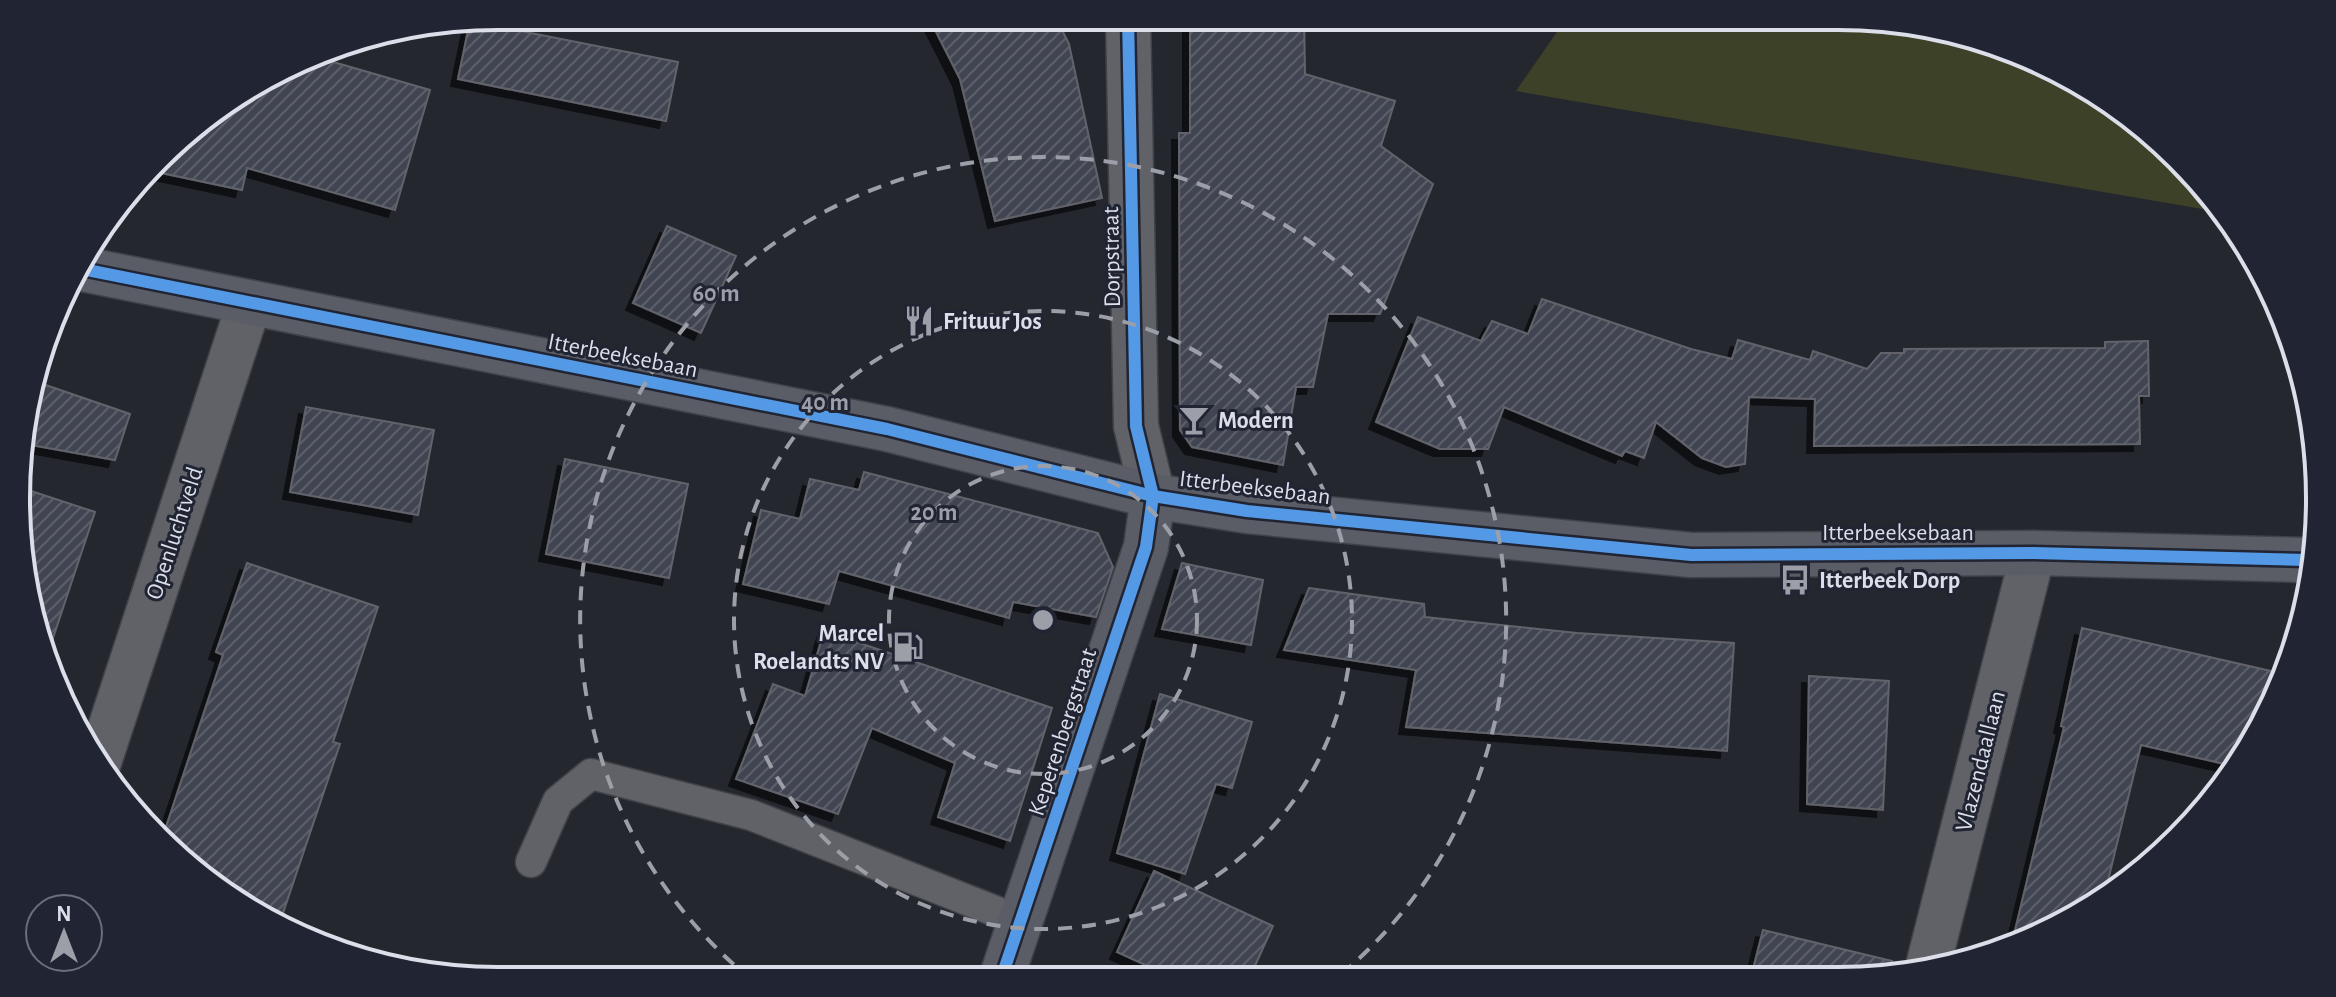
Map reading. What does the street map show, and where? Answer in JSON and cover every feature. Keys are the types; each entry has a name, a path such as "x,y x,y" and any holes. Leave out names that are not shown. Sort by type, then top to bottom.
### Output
{"main road":[{"name":"Itterbeeksebaan","path":"89,271 887,429 1153,496 1247,511 1691,555 2033,553 2302,560"},
{"name":"Keperenbergstraat","path":"1006,967 1146,547 1153,496"}],"street":[{"name":"Dorpstraat","path":"1128,30 1136,426 1153,496"},
{"name":"Openluchtveld","path":"103,749 249,304"},
{"name":"Vlazendaallaan","path":"1930,958 2033,553"}],"lane":[{"path":"531,862 558,801 591,774 751,815 1023,922"}],"green space":[{"path":"1558,30 1838,30 1929,39 2017,66 2045,78 2098,109 2169,167 2206,210 1516,91"}],"building":[{"path":"516,30 678,62 666,121 458,79 468,31"},
{"path":"935,30 1062,30 1069,44 1102,198 995,221 960,79"},
{"path":"1190,30 1304,30 1305,74 1395,101 1381,146 1433,184 1380,314 1328,314 1313,387 1296,387 1283,465 1192,447 1180,430 1179,133 1190,133"},
{"path":"331,61 430,90 395,210 247,168 242,190 162,173 190,146 238,109 291,78"},
{"path":"667,226 736,256 701,333 633,303"},
{"path":"1542,299 1691,349 1732,359 1738,340 1810,360 1813,351 1867,369 1881,353 1904,353 1904,349 2105,348 2105,342 2148,341 2149,396 2139,396 2140,444 1814,446 1815,399 1749,397 1745,464 1726,467 1702,458 1656,422 1644,458 1625,451 1622,456 1504,407 1488,449 1440,449 1376,422 1418,317 1481,341 1492,321 1528,334"},
{"path":"44,385 130,414 115,460 33,445"},
{"path":"306,407 434,430 418,515 290,492"},
{"path":"565,459 688,484 669,578 546,554"},
{"path":"864,472 1098,533 1113,567 1096,617 1013,602 1009,618 839,571 829,604 743,584 761,510 800,519 810,479 859,490"},
{"path":"30,491 95,512 52,640 34,560"},
{"path":"247,563 378,607 333,742 340,744 283,914 213,870 166,828 223,655 216,652"},
{"path":"1182,563 1263,580 1251,645 1162,629"},
{"path":"1309,588 1424,604 1425,617 1577,633 1734,643 1727,751 1406,727 1416,670 1284,650"},
{"path":"2082,628 2273,671 2258,706 2224,764 2141,745 2108,881 2045,919 2015,932 2064,727 2061,726"},
{"path":"824,631 1052,708 1010,841 938,817 955,763 872,728 838,814 736,779 773,684 805,696"},
{"path":"1809,676 1889,681 1883,810 1807,804"},
{"path":"1160,694 1252,722 1232,788 1216,784 1185,874 1117,853"},
{"path":"1154,871 1273,926 1254,967 1150,967 1117,952"},
{"path":"1763,930 1892,961 1892,964 1868,966 1754,967"}],"cycle path":[{"path":"1005,967 1146,547 1153,496 1136,426 1128,30"},
{"path":"89,270 887,429 1153,496 1247,511 1691,555 2033,553 2302,560"}],"place":[{"name":"Frituur Jos","path":"919,321"},
{"name":"Modern","path":"1194,420"},
{"name":"Itterbeek Dorp","path":"1795,580"},
{"name":"Marcel Roelandts NV","path":"908,647"}]}
